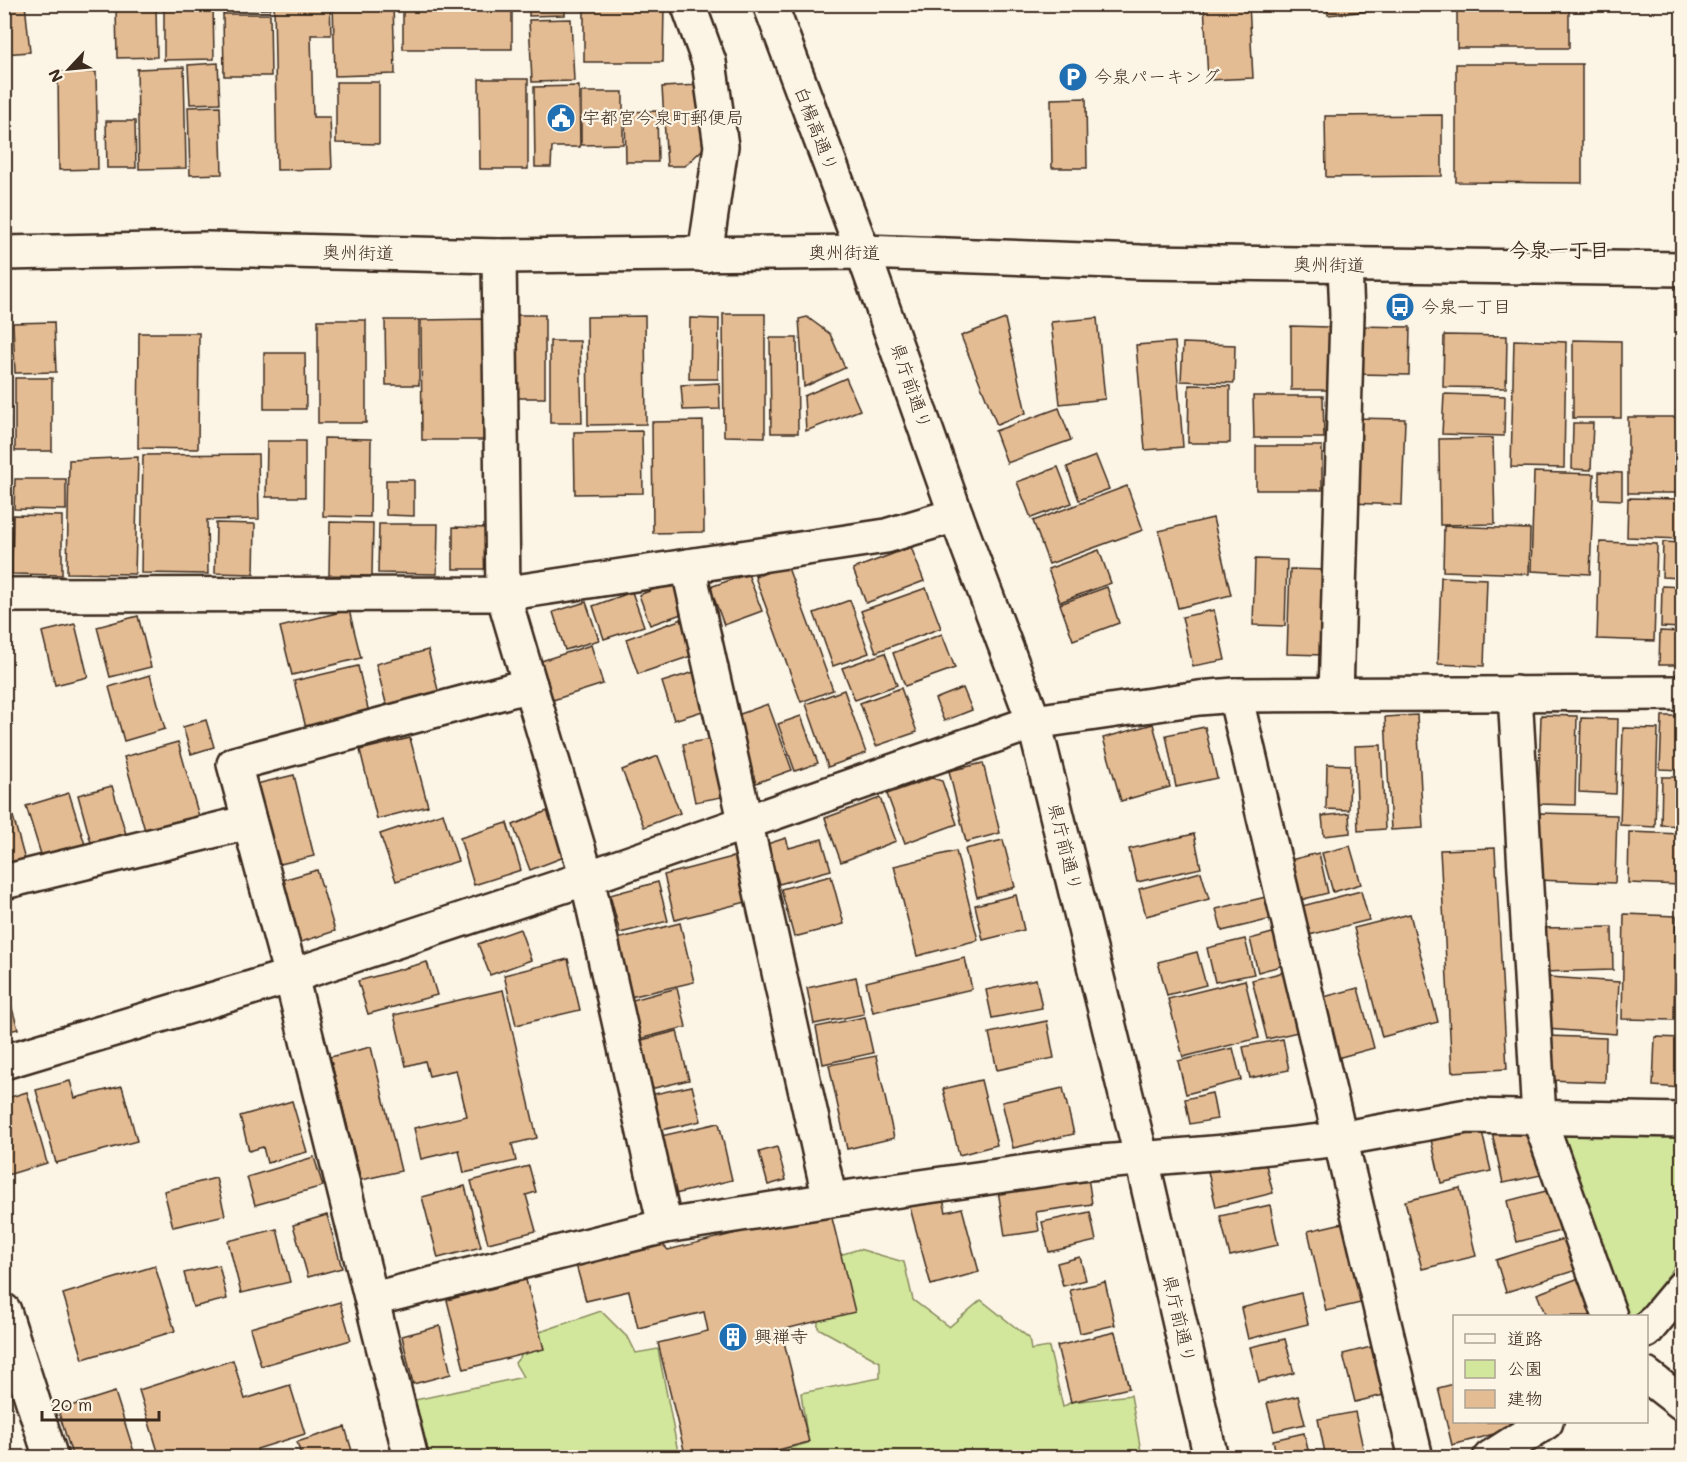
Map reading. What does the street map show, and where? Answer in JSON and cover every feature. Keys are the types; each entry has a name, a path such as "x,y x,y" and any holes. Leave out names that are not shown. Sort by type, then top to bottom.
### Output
{"street":[{"path":"688,4 709,62 721,146 705,255"},
{"name":"白楊高通り","path":"770,4 863,252"},
{"name":"奥州街道","path":"4,253 207,249 500,256 863,252 1141,262 1683,269"},
{"name":"県庁前通り","path":"863,252 956,514 1034,722 1142,1160 1211,1458"},
{"path":"500,256 503,594 588,878 665,1226"},
{"path":"1336,695 1346,265"},
{"path":"4,595 503,594 886,536 956,514"},
{"path":"687,566 830,1200"},
{"path":"411,1458 291,976 234,764 530,685"},
{"path":"1515,693 1539,1118 1609,1315"},
{"path":"4,1062 291,976 588,878 1034,722 1199,698 1235,695 1683,693"},
{"path":"1235,695 1416,1458"},
{"path":"4,882 249,822"},
{"path":"373,1299 665,1226 1089,1163 1142,1160 1339,1139 1467,1116 1683,1120"},
{"path":"1648,1330 1683,1288"},
{"path":"4,1311 10,1345 51,1458"},
{"path":"1648,1376 1683,1403"},
{"path":"1490,1458 1544,1423"}],"green space":[{"path":"1559,1126 1682,1129 1682,1257 1639,1315 1629,1315"},
{"path":"859,1249 904,1262 913,1300 949,1327 981,1300 1029,1338 1031,1350 1049,1347 1063,1407 1071,1402 1131,1395 1142,1457 754,1458 808,1443 801,1393 880,1378 880,1362 818,1328 817,1262"},
{"path":"601,1311 629,1339 636,1353 658,1349 679,1457 430,1457 415,1400 523,1377 515,1363 540,1332"}],"building":[{"path":"4,4 25,4 30,52 4,54"},
{"path":"164,4 213,4 214,59 164,60"},
{"path":"223,4 271,4 271,9 224,10"},
{"path":"274,4 330,4 331,35 311,35 313,117 330,117 332,169 277,170"},
{"path":"333,4 393,4 395,74 335,76"},
{"path":"403,4 512,4 512,49 403,49"},
{"path":"529,4 565,4 565,15 529,16"},
{"path":"1204,4 1249,4 1253,78 1208,80"},
{"path":"1327,4 1390,4 1390,9 1328,15"},
{"path":"1457,4 1569,4 1569,48 1457,48"},
{"path":"116,6 156,6 157,57 117,58"},
{"path":"584,7 664,7 663,62 584,62"},
{"path":"223,14 270,14 271,76 224,76"},
{"path":"571,19 574,81 532,82 529,20"},
{"path":"218,63 220,103 190,104 188,65"},
{"path":"1456,64 1582,64 1582,183 1456,182"},
{"path":"184,67 186,168 139,169 137,69"},
{"path":"58,72 96,72 98,169 59,170"},
{"path":"479,79 528,79 528,169 480,169"},
{"path":"336,82 379,82 379,144 336,143"},
{"path":"699,85 703,149 685,166 667,166 662,87"},
{"path":"579,86 580,147 552,147 551,167 535,167 534,87"},
{"path":"581,92 623,92 623,144 581,145"},
{"path":"1086,98 1087,168 1052,168 1051,99"},
{"path":"220,106 222,174 190,175 188,107"},
{"path":"657,111 658,162 626,162 625,112"},
{"path":"1442,115 1442,176 1326,177 1325,116"},
{"path":"106,121 135,121 136,168 107,168"},
{"path":"723,314 765,314 765,437 724,436"},
{"path":"512,315 545,315 545,398 512,398"},
{"path":"645,316 646,424 588,425 587,317"},
{"path":"807,317 830,334 845,368 804,387 799,319"},
{"path":"690,318 719,319 718,379 689,379"},
{"path":"1097,318 1105,399 1060,404 1051,322"},
{"path":"485,319 486,440 422,440 421,320"},
{"path":"1005,319 1026,413 997,425 961,336"},
{"path":"318,320 366,320 366,423 318,423"},
{"path":"385,320 419,320 419,385 386,385"},
{"path":"4,321 9,321 9,413 4,413"},
{"path":"54,322 56,372 15,373 13,323"},
{"path":"1291,326 1329,327 1329,390 1291,390"},
{"path":"1356,326 1410,327 1409,375 1356,374"},
{"path":"139,333 199,333 198,449 138,448"},
{"path":"1444,335 1507,336 1506,388 1443,387"},
{"path":"1681,335 1682,335 1682,404"},
{"path":"770,338 797,338 798,433 771,433"},
{"path":"1514,340 1566,342 1564,468 1511,467"},
{"path":"1573,340 1621,341 1621,418 1573,418"},
{"path":"550,341 580,341 582,423 550,423"},
{"path":"1175,342 1183,447 1145,450 1136,345"},
{"path":"1183,343 1235,345 1234,383 1181,381"},
{"path":"264,353 305,353 306,409 264,409"},
{"path":"15,378 52,378 52,451 15,451"},
{"path":"846,378 860,410 806,431 804,396"},
{"path":"719,383 720,409 683,410 681,385"},
{"path":"1189,385 1230,386 1230,443 1188,443"},
{"path":"1444,394 1505,396 1504,436 1442,434"},
{"path":"1253,396 1323,396 1324,438 1254,438"},
{"path":"1059,408 1071,440 1007,463 995,431"},
{"path":"4,417 9,417 9,485 4,485"},
{"path":"1628,417 1682,417 1682,493 1628,493"},
{"path":"1352,418 1405,419 1402,505 1350,503"},
{"path":"703,421 704,532 653,533 652,422"},
{"path":"1573,423 1593,423 1591,470 1572,469"},
{"path":"642,431 643,493 575,494 574,432"},
{"path":"324,438 371,439 370,517 323,516"},
{"path":"1493,438 1495,524 1440,525 1439,439"},
{"path":"267,441 305,441 305,497 266,497"},
{"path":"1256,446 1322,446 1322,490 1256,490"},
{"path":"258,454 259,519 207,520 208,574 141,573 143,455"},
{"path":"1096,456 1109,489 1079,500 1067,467"},
{"path":"138,457 135,574 67,573 69,460"},
{"path":"1058,467 1072,503 1031,518 1017,482"},
{"path":"1534,472 1594,474 1590,574 1531,571"},
{"path":"1599,472 1622,473 1622,500 1599,499"},
{"path":"15,479 66,479 66,510 14,509"},
{"path":"386,480 414,480 414,516 386,515"},
{"path":"1127,486 1143,530 1049,564 1033,521"},
{"path":"4,494 6,494 5,576 4,576"},
{"path":"1628,498 1682,499 1682,539 1627,537"},
{"path":"13,515 62,516 62,575 12,574"},
{"path":"1213,518 1231,595 1178,608 1159,531"},
{"path":"330,522 373,523 372,576 329,575"},
{"path":"216,523 255,524 254,574 215,573"},
{"path":"379,524 438,524 437,574 378,573"},
{"path":"1444,526 1530,529 1529,574 1443,571"},
{"path":"453,527 489,528 488,569 453,569"},
{"path":"1600,542 1657,544 1654,641 1597,639"},
{"path":"1663,542 1682,543 1682,578 1662,577"},
{"path":"911,547 924,581 866,603 853,569"},
{"path":"1099,550 1111,583 1060,602 1048,569"},
{"path":"1255,559 1287,560 1285,626 1253,625"},
{"path":"787,565 833,690 801,702 755,577"},
{"path":"1290,569 1327,570 1324,655 1287,654"},
{"path":"748,574 762,611 724,625 710,587"},
{"path":"1441,577 1487,579 1484,666 1438,664"},
{"path":"676,581 687,612 650,625 639,595"},
{"path":"1662,586 1682,587 1682,628 1661,627"},
{"path":"1107,587 1119,623 1073,640 1060,604"},
{"path":"926,588 941,628 876,652 861,611"},
{"path":"632,592 644,626 604,639 593,606"},
{"path":"850,600 869,653 833,666 814,613"},
{"path":"586,602 599,640 565,650 553,612"},
{"path":"349,610 361,658 292,675 280,627"},
{"path":"1214,610 1225,660 1193,666 1182,617"},
{"path":"138,616 151,667 110,677 97,627"},
{"path":"688,617 700,653 638,674 626,639"},
{"path":"75,624 88,677 55,685 42,632"},
{"path":"1660,631 1682,632 1682,665 1659,665"},
{"path":"942,634 955,668 905,686 893,653"},
{"path":"591,645 603,684 553,700 541,661"},
{"path":"428,650 439,694 387,707 376,664"},
{"path":"885,653 897,685 855,700 842,668"},
{"path":"358,666 369,713 306,728 294,681"},
{"path":"697,671 709,709 674,720 662,682"},
{"path":"150,675 165,729 124,741 109,687"},
{"path":"901,688 917,732 876,746 860,703"},
{"path":"963,688 972,710 944,721 935,699"},
{"path":"844,690 866,753 828,767 806,704"},
{"path":"768,704 792,770 756,783 732,717"},
{"path":"1417,715 1423,828 1391,830 1385,717"},
{"path":"1541,715 1577,716 1575,805 1538,804"},
{"path":"801,716 818,763 795,771 778,724"},
{"path":"1662,716 1682,716 1682,770 1660,769"},
{"path":"1581,718 1618,719 1616,794 1579,792"},
{"path":"206,720 214,747 191,754 183,727"},
{"path":"1153,724 1170,787 1121,801 1103,738"},
{"path":"1205,727 1217,778 1176,787 1166,735"},
{"path":"1623,728 1658,729 1655,827 1620,825"},
{"path":"410,738 428,806 377,819 360,750"},
{"path":"716,738 727,796 695,802 683,744"},
{"path":"178,742 202,827 148,841 124,757"},
{"path":"1381,745 1385,829 1358,831 1355,746"},
{"path":"658,756 680,813 644,827 622,770"},
{"path":"983,763 1000,833 966,842 949,771"},
{"path":"1327,764 1350,765 1349,810 1326,809"},
{"path":"294,775 314,856 272,866 252,785"},
{"path":"4,776 9,791 4,793"},
{"path":"1662,777 1682,777 1682,826 1661,825"},
{"path":"932,778 942,781 957,824 905,843 887,794"},
{"path":"112,786 128,841 93,850 78,795"},
{"path":"69,793 87,851 44,864 26,806"},
{"path":"880,798 896,841 841,862 825,818"},
{"path":"11,809 26,864 4,869 4,811"},
{"path":"547,811 564,857 530,870 513,825"},
{"path":"443,813 458,861 396,881 380,834"},
{"path":"1349,813 1350,833 1324,836 1322,816"},
{"path":"1539,813 1617,815 1615,883 1537,880"},
{"path":"507,823 521,870 474,885 460,838"},
{"path":"1629,832 1682,834 1682,885 1628,883"},
{"path":"1194,834 1201,868 1137,882 1129,849"},
{"path":"786,838 789,848 822,839 831,870 779,884 767,844"},
{"path":"1003,840 1015,887 977,897 965,849"},
{"path":"1350,846 1361,884 1333,892 1322,853"},
{"path":"1495,848 1507,1069 1452,1072 1440,850"},
{"path":"956,851 978,940 917,956 894,866"},
{"path":"1319,853 1328,893 1300,900 1290,860"},
{"path":"744,854 754,900 675,920 664,875"},
{"path":"317,870 335,931 298,943 279,881"},
{"path":"1201,872 1209,899 1146,916 1139,889"},
{"path":"831,876 844,924 794,937 781,889"},
{"path":"658,882 668,921 620,933 610,895"},
{"path":"1361,891 1369,920 1309,935 1302,906"},
{"path":"1016,895 1024,930 983,940 975,905"},
{"path":"1270,896 1276,918 1222,931 1216,909"},
{"path":"1410,914 1438,1022 1382,1037 1354,928"},
{"path":"1624,914 1676,916 1674,1020 1622,1019"},
{"path":"680,923 694,982 630,997 617,939"},
{"path":"1612,927 1613,970 1541,972 1540,928"},
{"path":"520,929 531,960 490,975 478,944"},
{"path":"1276,932 1284,965 1258,972 1250,939"},
{"path":"1245,939 1254,974 1215,982 1207,948"},
{"path":"1197,952 1206,985 1167,995 1158,962"},
{"path":"965,958 972,989 873,1012 866,982"},
{"path":"568,959 580,1010 516,1025 504,975"},
{"path":"427,962 437,995 368,1014 358,981"},
{"path":"1284,972 1298,1032 1267,1039 1252,980"},
{"path":"856,977 864,1014 814,1024 807,988"},
{"path":"1549,977 1619,982 1616,1034 1546,1029"},
{"path":"1036,979 1042,1008 992,1018 986,990"},
{"path":"1245,980 1259,1038 1183,1057 1168,999"},
{"path":"4,981 18,1029 4,1032"},
{"path":"677,988 686,1027 639,1039 629,1001"},
{"path":"1358,988 1374,1048 1337,1058 1320,998"},
{"path":"503,990 537,1138 512,1144 516,1161 464,1173 459,1150 421,1159 414,1128 467,1116 456,1070 429,1076 425,1061 406,1066 394,1015"},
{"path":"865,1017 873,1053 823,1064 816,1027"},
{"path":"1047,1021 1054,1058 997,1070 989,1033"},
{"path":"677,1031 689,1080 650,1089 638,1041"},
{"path":"1547,1036 1606,1038 1605,1082 1547,1080"},
{"path":"1655,1037 1682,1038 1682,1088 1653,1086"},
{"path":"1283,1039 1289,1070 1250,1078 1243,1047"},
{"path":"371,1047 401,1171 361,1180 330,1057"},
{"path":"1233,1048 1241,1080 1186,1094 1178,1061"},
{"path":"876,1056 894,1138 847,1149 829,1065"},
{"path":"981,1080 997,1145 959,1155 943,1089"},
{"path":"70,1081 75,1098 122,1086 137,1141 56,1163 36,1090"},
{"path":"692,1086 701,1121 661,1130 654,1094"},
{"path":"1063,1088 1074,1134 1013,1148 1002,1102"},
{"path":"27,1092 47,1163 4,1176 4,1099"},
{"path":"1212,1093 1217,1119 1190,1124 1185,1099"},
{"path":"292,1101 307,1152 267,1163 263,1147 249,1151 240,1116"},
{"path":"1479,1119 1491,1171 1441,1183 1429,1131"},
{"path":"719,1123 732,1180 675,1194 661,1136"},
{"path":"1535,1124 1546,1174 1503,1183 1492,1133"},
{"path":"777,1147 786,1180 768,1185 759,1152"},
{"path":"1263,1153 1273,1193 1216,1207 1207,1167"},
{"path":"314,1157 323,1186 255,1205 247,1177"},
{"path":"529,1166 536,1192 526,1195 536,1231 488,1243 471,1181"},
{"path":"1088,1177 1092,1204 1036,1212 1039,1231 1005,1236 998,1190"},
{"path":"216,1178 225,1215 173,1227 164,1191"},
{"path":"465,1186 481,1247 438,1258 422,1197"},
{"path":"1460,1188 1476,1256 1422,1269 1405,1201"},
{"path":"1550,1190 1560,1231 1517,1242 1507,1201"},
{"path":"942,1195 946,1212 962,1208 979,1272 931,1285 909,1204"},
{"path":"1270,1205 1278,1245 1230,1256 1220,1216"},
{"name":"興禅寺","path":"830,1210 855,1312 781,1330 809,1442 746,1458 686,1458 658,1343 708,1331 704,1312 638,1328 629,1291 586,1301 575,1261 659,1241 668,1250"},
{"path":"1090,1212 1096,1241 1049,1252 1042,1222"},
{"path":"327,1215 342,1268 308,1277 293,1225"},
{"path":"1347,1222 1365,1302 1326,1311 1308,1231"},
{"path":"277,1229 290,1282 241,1293 228,1241"},
{"path":"1570,1237 1580,1269 1506,1292 1496,1260"},
{"path":"1080,1257 1086,1280 1063,1286 1057,1263"},
{"path":"219,1265 227,1299 193,1307 184,1273"},
{"path":"155,1266 175,1331 83,1359 63,1294"},
{"path":"1579,1278 1593,1315 1546,1315 1537,1294"},
{"path":"526,1280 544,1349 464,1369 447,1300"},
{"path":"1105,1282 1115,1325 1080,1333 1070,1290"},
{"path":"1301,1293 1308,1324 1248,1339 1241,1308"},
{"path":"340,1302 351,1340 261,1366 250,1328"},
{"path":"440,1326 451,1374 413,1384 402,1336"},
{"path":"1115,1332 1129,1388 1071,1402 1057,1346"},
{"path":"1285,1339 1294,1373 1259,1382 1250,1347"},
{"path":"1379,1345 1392,1393 1355,1402 1343,1354"},
{"path":"233,1360 245,1399 290,1385 305,1434 257,1449 260,1458 160,1458 139,1390"},
{"path":"1453,1384 1453,1423 1520,1423 1509,1430 1452,1445 1438,1388"},
{"path":"115,1392 136,1458 73,1458 58,1410"},
{"path":"1298,1396 1305,1424 1274,1431 1267,1403"},
{"path":"1355,1412 1365,1457 1326,1458 1318,1419"},
{"path":"345,1427 354,1458 302,1458 297,1442"},
{"path":"1304,1433 1310,1458 1277,1458 1273,1440"}],"place":[{"name":"今泉パーキング","path":"1073,77"},
{"name":"宇都宮今泉町郵便局","path":"561,118"},
{"name":"今泉一丁目","path":"1400,307"},
{"name":"興禅寺","path":"733,1337"}],"district":[{"name":"今泉一丁目","path":"1559,250"}]}
